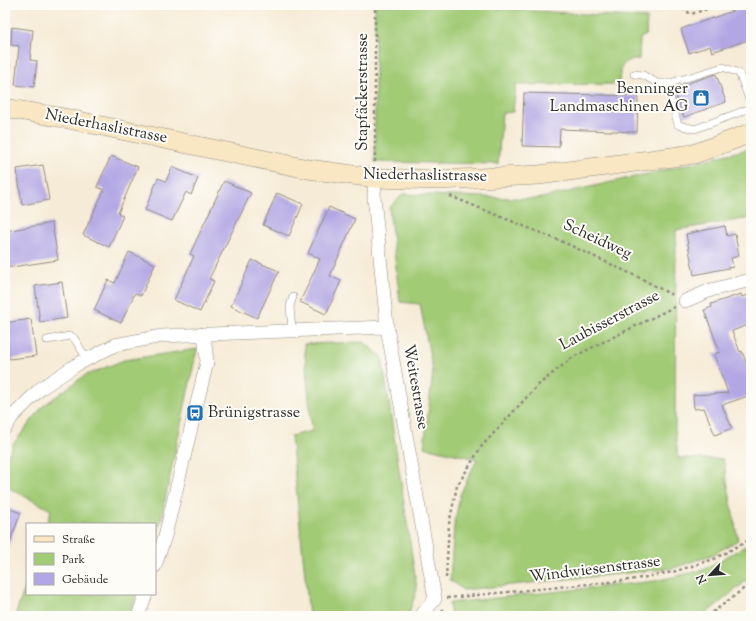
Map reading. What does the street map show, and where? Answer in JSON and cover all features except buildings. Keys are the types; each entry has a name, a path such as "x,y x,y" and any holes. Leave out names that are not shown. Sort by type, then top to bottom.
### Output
{"street":[{"name":"Niederhaslistrasse","path":"5,108 64,118 308,169 375,178 438,180 539,175 694,154 751,133"},
{"name":"Weitestrasse","path":"375,178 374,197 387,327 435,599"},
{"path":"685,301 711,290 751,280"},
{"path":"5,428 9,412 76,365 115,345 162,336 387,327"},
{"path":"156,563 165,536 206,362 204,334"},
{"path":"138,616 146,595"},
{"path":"421,616 435,599"}],"lane":[{"path":"5,9 5,20"},
{"path":"634,74 643,75 657,83 670,83 723,67 739,73 751,104"},
{"path":"666,83 678,125 695,129 751,108"},
{"path":"292,330 290,306 294,297"},
{"path":"47,340 70,336 74,338 87,359"}],"path":[{"name":"Stapfäckerstrasse","path":"375,5 375,178"},
{"path":"678,5 691,14 720,5"},
{"name":"Scheidweg","path":"438,180 442,193 563,242 685,301"},
{"name":"Laubisserstrasse","path":"435,599 446,583 450,524 457,486 481,447 537,386 573,358 685,301"},
{"name":"Windwiesenstrasse","path":"435,599 630,580 673,572 714,559 751,539"},
{"path":"708,616 751,583"}],"green space":[{"path":"375,5 441,5 647,18 646,35 640,38 639,59 628,61 621,69 619,84 516,85 513,112 502,113 498,164 375,162"},
{"path":"748,149 751,163 751,218 676,230 675,429 678,458 723,459 738,540 714,554 674,568 463,590 450,580 454,526 460,495 477,459 424,447 433,372 420,304 400,302 389,208 403,194 537,199"},
{"path":"364,342 382,357 417,589 408,616 309,616 291,436 312,431 304,344"},
{"path":"197,349 156,538 156,523 47,523 51,510 5,486 5,461 14,443 43,406 84,376 124,360"},
{"path":"751,543 751,577 703,616 451,616 449,603 655,581 703,570"},
{"path":"26,585 26,595 137,595 129,616 15,616"}],"place":[{"name":"Benninger Landmaschinen AG","path":"701,98"},
{"name":"Brünigstrasse","path":"195,413"}]}
